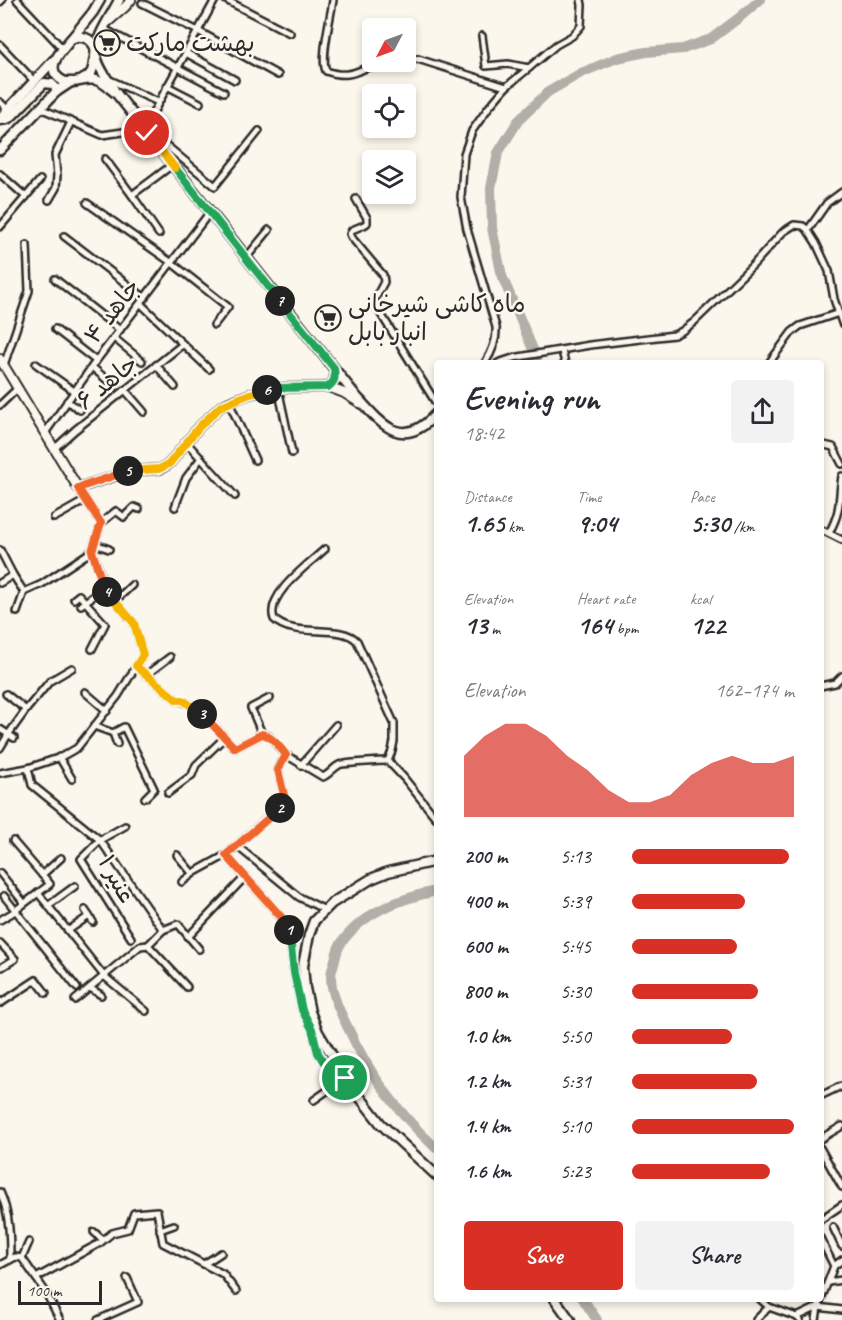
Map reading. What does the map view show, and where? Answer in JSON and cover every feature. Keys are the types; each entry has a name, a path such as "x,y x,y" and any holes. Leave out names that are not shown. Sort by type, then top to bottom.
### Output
{"main road":[{"path":"82,80 92,71 98,41 119,0"},
{"path":"106,26 131,0"},
{"path":"0,119 63,49 89,18 99,1"},
{"path":"70,40 78,37 91,42 107,79 116,93 356,396 383,425 404,432 420,428 434,416"},
{"path":"56,57 54,65 56,74 63,81 98,81 116,93"},
{"path":"0,150 56,92 72,82"},
{"path":"0,119 11,117 44,83 52,84 56,92"},
{"path":"2,362 78,488 130,471 159,469 169,464 206,420 221,406 250,394 278,388 328,387 344,393 368,409"},
{"path":"328,387 335,378 334,368"},
{"path":"434,861 388,872 371,879 332,903 314,921 303,966 310,1012 318,1032 344,1079 381,1124 434,1173"},
{"path":"557,1302 570,1320"}],"street":[{"path":"17,0 63,49"},
{"path":"146,131 158,102 215,0"},
{"path":"226,0 290,33"},
{"path":"333,0 324,53 326,71 342,75 362,70"},
{"path":"487,360 495,342 496,327 467,229 461,197 464,154 472,131 506,87 556,45 572,36 581,26 581,0"},
{"path":"142,3 278,75"},
{"path":"106,26 224,92"},
{"path":"482,36 486,66 508,64 529,68"},
{"path":"0,45 35,82"},
{"path":"186,53 236,80"},
{"path":"416,59 506,87"},
{"path":"107,79 158,102"},
{"path":"167,86 200,103"},
{"path":"0,102 8,110"},
{"path":"40,108 102,135 146,131 215,186 259,131"},
{"path":"50,200 56,188 55,155 71,122"},
{"path":"105,159 159,234"},
{"path":"132,195 172,165"},
{"path":"0,174 26,196"},
{"path":"1,223 40,180"},
{"path":"808,230 827,203 842,192"},
{"path":"356,199 367,218 367,223 352,230 350,234 383,275 384,282 375,299 376,306 434,400"},
{"path":"87,203 172,263 228,308 214,325"},
{"name":"جاهد ۴","path":"45,433 67,400 210,212"},
{"path":"507,360 600,344 674,335 694,322 730,289 783,232 794,225 803,226 808,230 829,271 834,299 842,323"},
{"path":"246,258 269,230"},
{"path":"64,236 143,301 209,369"},
{"path":"2,362 28,291 27,245"},
{"path":"55,279 120,330"},
{"path":"772,360 792,332 800,326 839,313"},
{"path":"55,329 94,364 114,386"},
{"path":"114,338 142,362"},
{"name":"جاهد ۶","path":"54,448 183,344"},
{"path":"562,351 564,360"},
{"path":"36,364 74,392"},
{"path":"156,365 175,387"},
{"path":"0,405 18,388"},
{"path":"278,388 292,453"},
{"path":"125,390 144,412"},
{"path":"67,400 80,410"},
{"path":"228,402 255,460"},
{"path":"187,443 235,496"},
{"path":"824,445 833,447 842,464"},
{"path":"175,507 186,478 201,458"},
{"path":"829,533 837,522 842,505 842,476"},
{"path":"78,488 101,523"},
{"path":"54,518 86,500"},
{"path":"17,612 24,592 42,584 92,551 101,523 116,511 124,517 134,507 139,509"},
{"path":"824,531 842,540"},
{"path":"95,544 109,549"},
{"path":"325,549 286,586 274,603 272,615 277,622 285,626 299,630 341,634 357,641 394,723 394,741 388,761"},
{"path":"0,550 24,592"},
{"path":"0,773 28,768 77,748 118,696 143,655 134,623 104,588 92,551"},
{"path":"0,583 13,575"},
{"path":"115,602 132,585"},
{"path":"83,603 104,588"},
{"path":"74,599 79,594 83,603 105,624 92,649"},
{"path":"146,675 170,657"},
{"path":"136,666 177,700 183,700 202,714 235,748 262,734 269,736 286,755 323,777 343,763 388,761 434,815"},
{"path":"0,748 26,710 50,681 72,668"},
{"path":"824,686 839,684 842,676"},
{"path":"85,692 107,711"},
{"path":"6,694 26,710"},
{"path":"262,734 251,708 270,698"},
{"path":"301,765 336,725"},
{"path":"94,726 113,733 124,727 154,789 145,798"},
{"path":"0,729 14,738"},
{"path":"113,733 117,744"},
{"path":"168,793 192,775 196,765 224,738"},
{"path":"182,882 192,873 226,855 279,808 285,799 278,770 286,755"},
{"path":"59,757 72,779"},
{"path":"28,768 32,785 100,840 163,930"},
{"path":"100,840 125,826"},
{"name":"عنیر ۱","path":"100,840 81,859 131,938"},
{"path":"0,920 50,884 13,841"},
{"path":"237,846 300,897 325,910"},
{"path":"177,855 192,873"},
{"path":"226,855 286,924 302,1010 312,1029 318,1053 323,1061 344,1079 314,1100"},
{"path":"42,875 61,858"},
{"path":"0,873 24,903"},
{"path":"188,937 245,877"},
{"path":"49,905 75,886"},
{"path":"38,892 104,976 147,1011"},
{"path":"4,896 77,988"},
{"path":"69,930 91,919 85,910"},
{"path":"75,1000 140,946 148,945 163,930 178,924 199,949"},
{"path":"0,944 15,959 2,967"},
{"path":"148,945 187,987"},
{"path":"0,1001 1,1003 36,980 46,993"},
{"path":"90,988 101,995"},
{"path":"824,1094 841,1086 842,1088"},
{"path":"824,1137 842,1126"},
{"path":"824,1155 842,1187"},
{"path":"0,1192 9,1225 10,1260"},
{"path":"159,1203 157,1211 163,1243 223,1274 236,1291"},
{"path":"824,1217 842,1205"},
{"path":"36,1278 112,1233 128,1229 134,1213 157,1211"},
{"path":"160,1230 174,1225"},
{"path":"833,1227 842,1246"},
{"path":"94,1232 103,1240"},
{"path":"22,1257 29,1242"},
{"path":"824,1246 834,1266"},
{"path":"204,1264 221,1253"},
{"path":"0,1265 15,1257 22,1257"},
{"path":"22,1257 45,1291 60,1320"},
{"path":"824,1292 834,1266 842,1260"},
{"path":"98,1320 138,1302 127,1278"},
{"path":"828,1282 842,1281"},
{"path":"764,1302 770,1307 798,1318 818,1307 842,1310"},
{"path":"816,1320 820,1302"},
{"path":"756,1320 770,1307"}],"waterway":[{"path":"536,360 502,276 492,228 491,188 498,153 518,121 548,92 581,73 617,58 646,52 683,49 711,39 760,0"},
{"path":"434,892 395,903 359,924 340,945 331,976 339,1009 365,1061 397,1107 434,1146"},
{"path":"585,1302 597,1320"}],"place":[{"name":"بهشت مارکت","path":"107,43"},
{"name":"ماه کاشی شیرخانی انبار بابل","path":"328,318"}],"route":[{"path":"147,133 334,368 335,378 328,387 278,388 228,402 199,427 169,464 159,469 130,471 78,488 101,523 92,551 104,588 134,623 143,655 136,666 177,700 183,700 202,714 235,748 262,734 269,736 286,755 278,770 285,799 279,808 226,855 286,924 302,1010 312,1029 318,1053 342,1081 345,1078"}]}
